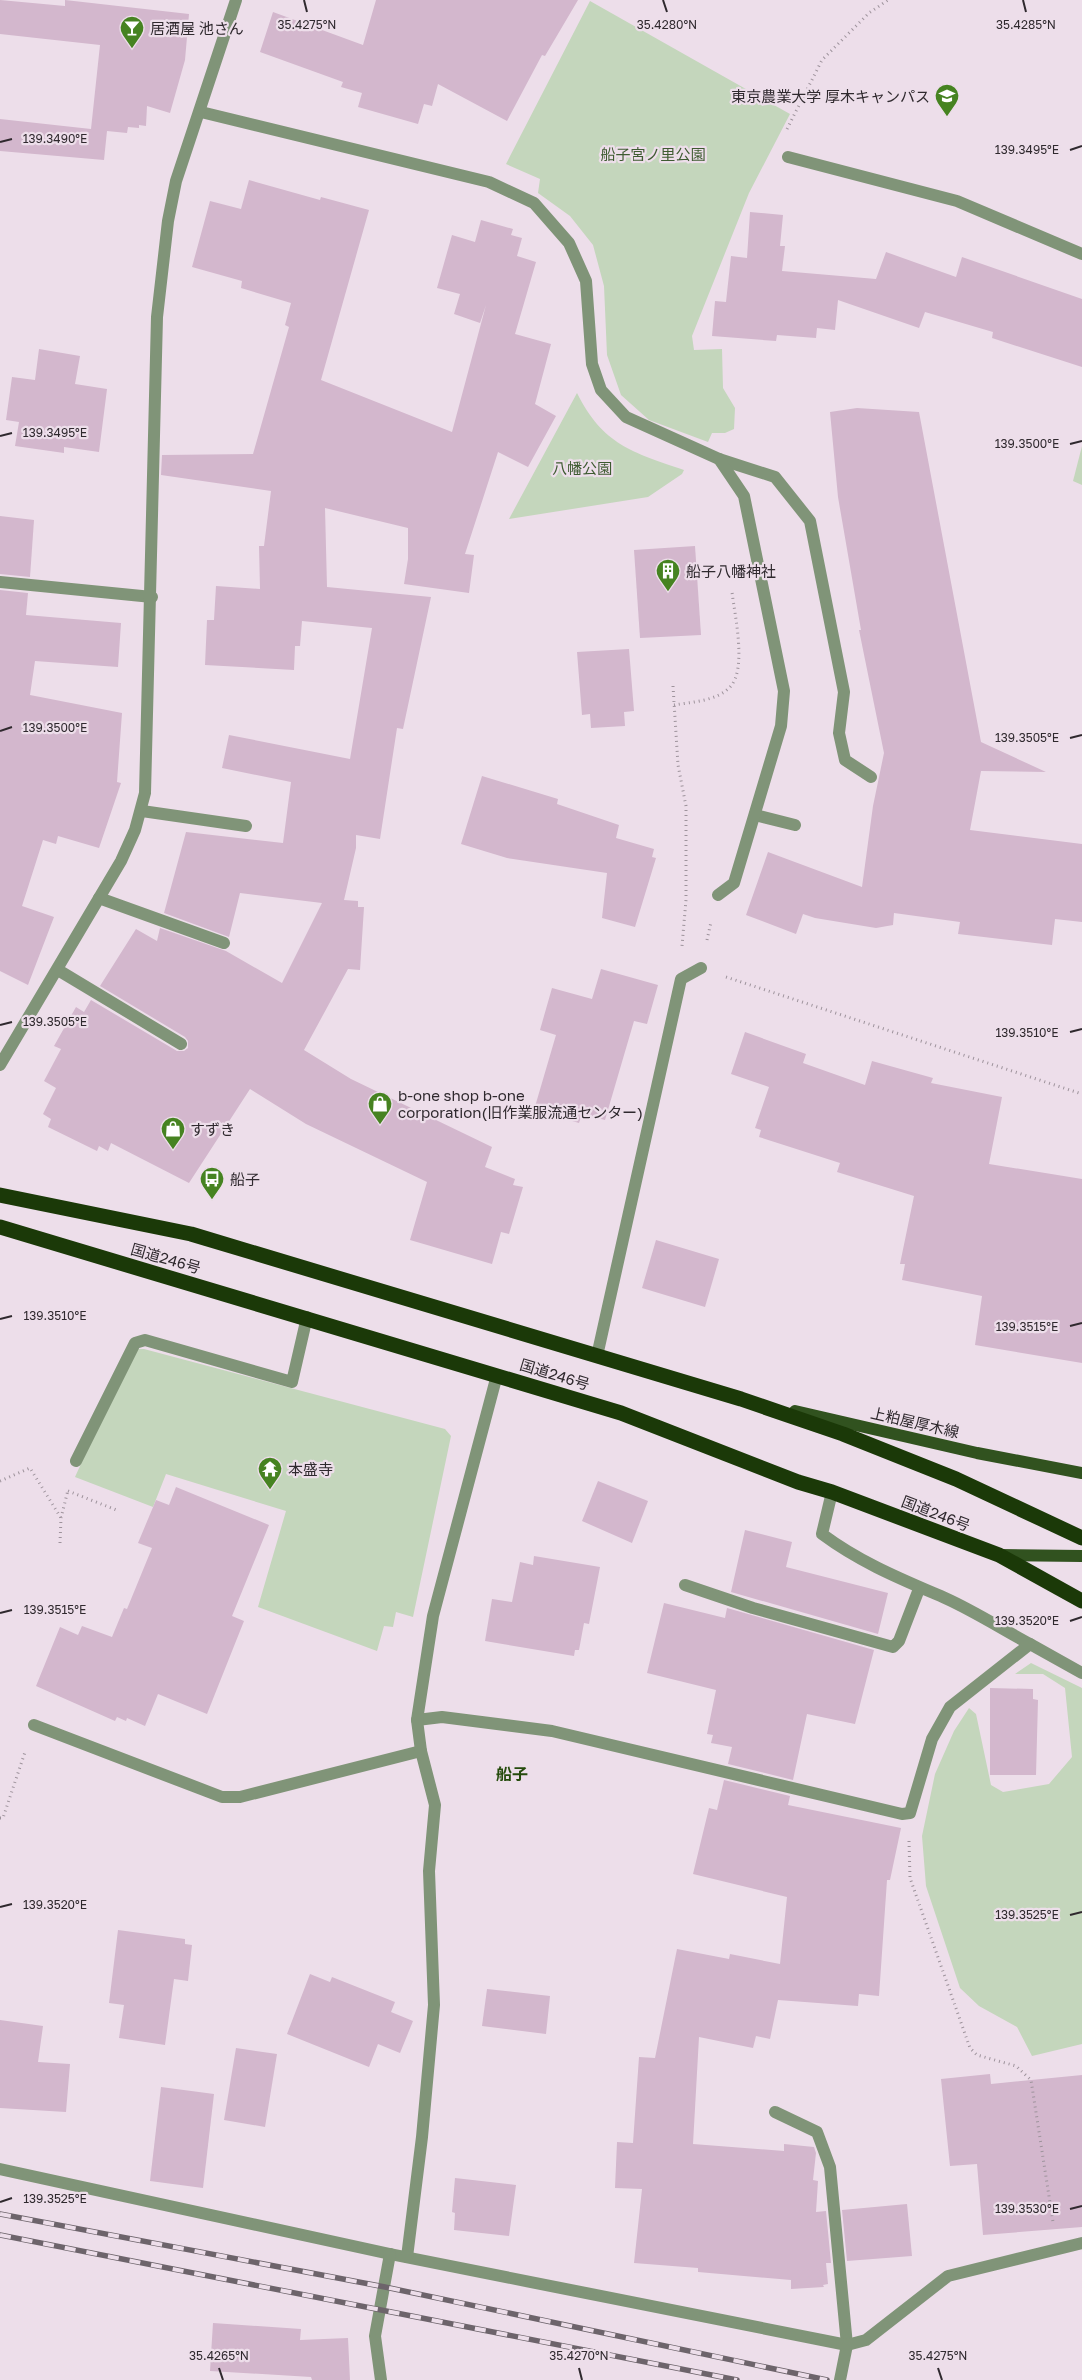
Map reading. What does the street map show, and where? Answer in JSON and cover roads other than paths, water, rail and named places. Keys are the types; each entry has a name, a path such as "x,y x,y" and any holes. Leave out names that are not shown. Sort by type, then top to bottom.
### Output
{"highway":[{"name":"国道246号","path":"0,1195 191,1234 741,1399 843,1434 956,1479 1082,1538"},
{"name":"国道246号","path":"0,1227 307,1317 621,1413 798,1482 832,1492 999,1555 1082,1601"}],"main road":[{"name":"上粕屋厚木線","path":"741,1399 977,1453 1082,1473"},
{"path":"999,1555 1082,1556"}],"street":[{"path":"0,1065 100,898 120,861 142,811 145,793 152,597 157,317 168,221 176,181 201,112 236,0"},
{"path":"201,112 489,182 534,203 569,243 586,280 592,364 601,390 626,417 719,459 775,477 810,521 844,692 839,734 845,760 871,777"},
{"path":"788,157 957,201 1082,254"},
{"path":"718,895 734,883 781,726 784,691 744,496 719,459"},
{"path":"0,582 152,597"},
{"path":"142,811 246,826"},
{"path":"755,815 795,825"},
{"path":"100,898 224,943"},
{"path":"597,1356 681,979 701,968"},
{"path":"58,970 181,1044"},
{"path":"76,1461 135,1344 145,1340 292,1382 307,1317"},
{"path":"407,2257 422,2137 434,2005 429,1871 435,1805 421,1750 417,1720 433,1616 497,1375"},
{"path":"832,1492 822,1534 852,1556 919,1589 946,1599 1082,1673"},
{"path":"685,1585 753,1608 893,1647 899,1641 919,1589"},
{"path":"417,1720 442,1717 552,1731 902,1814 910,1813 932,1739 950,1707 1030,1644"},
{"path":"34,1725 222,1797 240,1797 421,1750"},
{"path":"775,2112 817,2132 830,2168 847,2345 840,2380"},
{"path":"0,2169 390,2254 847,2345 866,2340 948,2276 1082,2243"},
{"path":"381,2380 375,2336 390,2254"}],"railway":[{"path":"0,2214 385,2287 827,2380"},
{"path":"0,2235 737,2380"}],"place":[{"name":"居酒屋 池さん","path":"132,49"},
{"name":"東京農業大学 厚木キャンパス","path":"947,117"},
{"name":"船子八幡神社","path":"668,592"},
{"name":"b-one shop b-one corporation(旧作業服流通センター)","path":"380,1125"},
{"name":"すずき","path":"173,1150"},
{"name":"船子","path":"212,1200"},
{"name":"本盛寺","path":"270,1490"}],"district":[{"name":"船子","path":"512,1774"}],"park label":[{"name":"船子宮ノ里公園","path":"653,154"},
{"name":"八幡公園","path":"582,468"}]}
